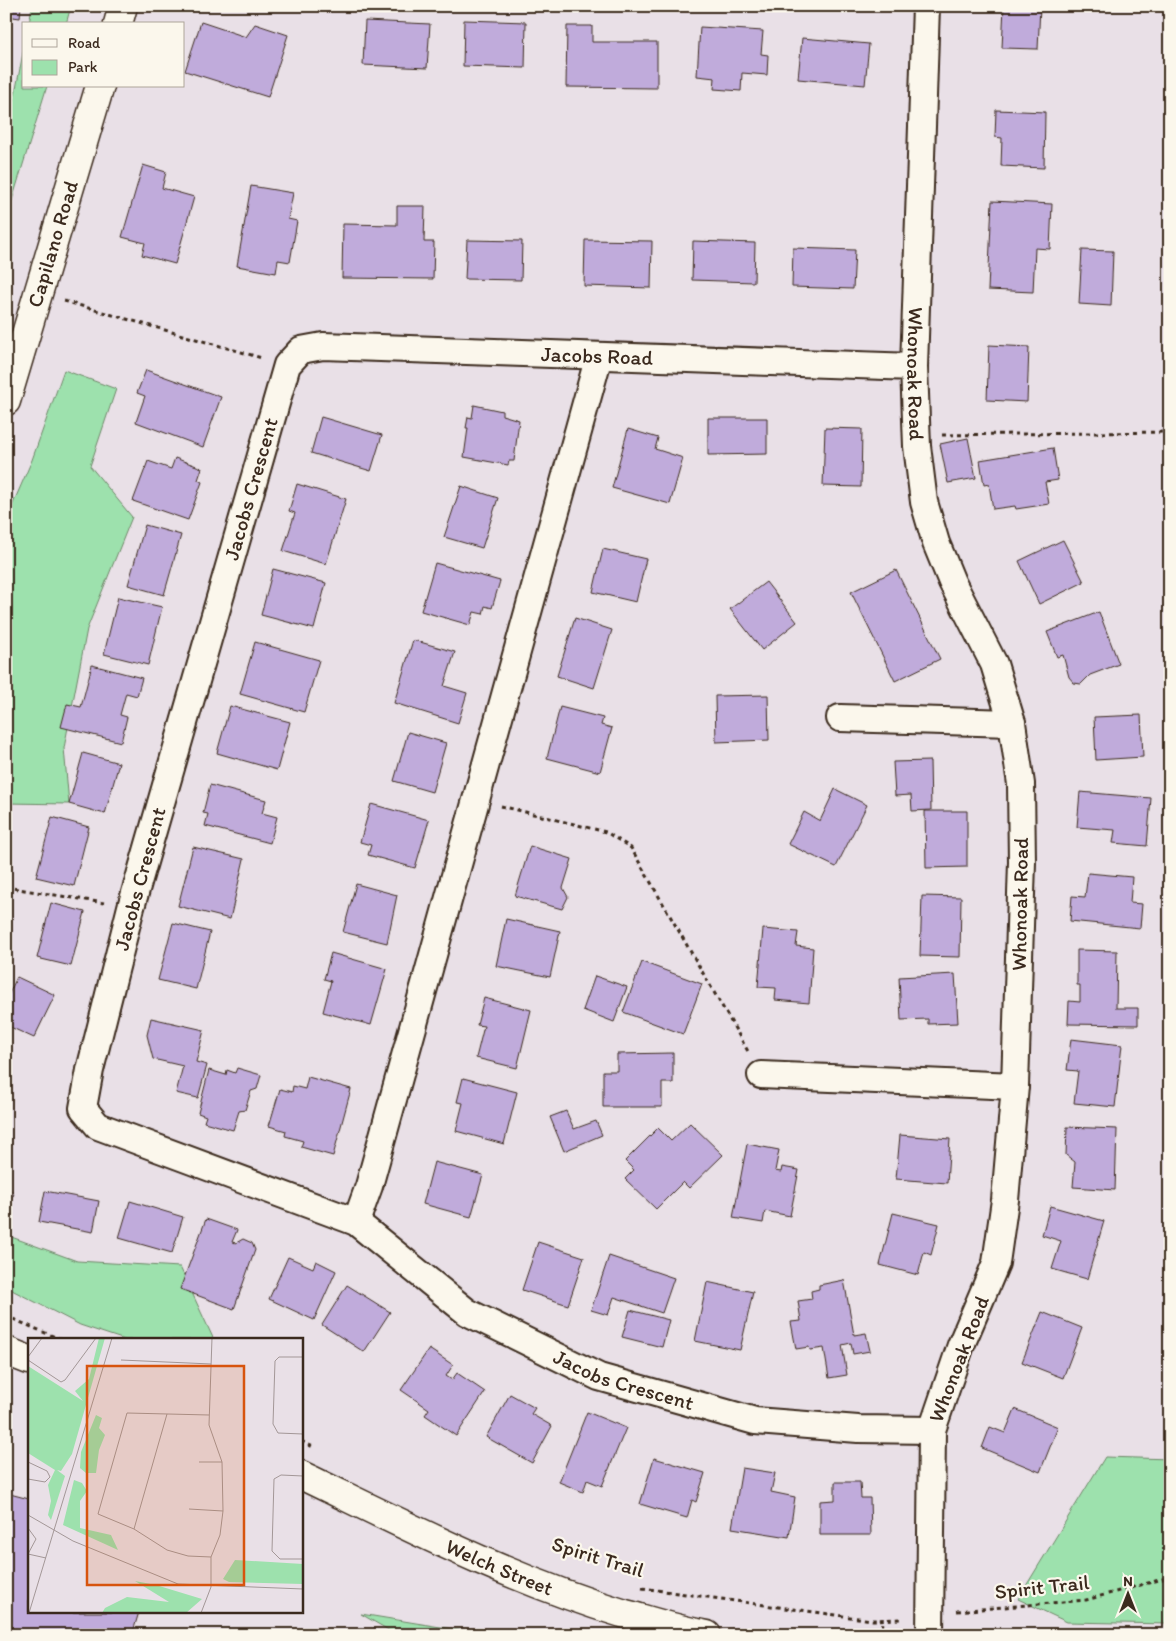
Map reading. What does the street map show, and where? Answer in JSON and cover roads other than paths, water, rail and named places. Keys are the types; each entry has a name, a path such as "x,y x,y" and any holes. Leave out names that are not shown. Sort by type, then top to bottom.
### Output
{"street":[{"path":"119,22 123,6"},
{"name":"Whonoak Road","path":"926,6 914,367 916,435 924,502 936,543 952,582 994,664 1012,723 1021,784 1022,862 1015,1086 1005,1200 996,1263 960,1345 932,1430 930,1635"},
{"name":"Capilano Road","path":"6,401 99,88"},
{"name":"Jacobs Road","path":"287,365 301,350 323,346 914,367"},
{"path":"356,1222 369,1186 599,356"},
{"name":"Jacobs Crescent","path":"287,365 131,907 90,1070 83,1108 98,1126 356,1222 467,1312 599,1377 755,1421 858,1429 932,1430"},
{"path":"840,718 1012,723"},
{"path":"761,1075 1015,1086"},
{"path":"6,1351 28,1360"},
{"name":"Welch Street","path":"302,1475 485,1564 565,1596 682,1631 707,1635"}]}
